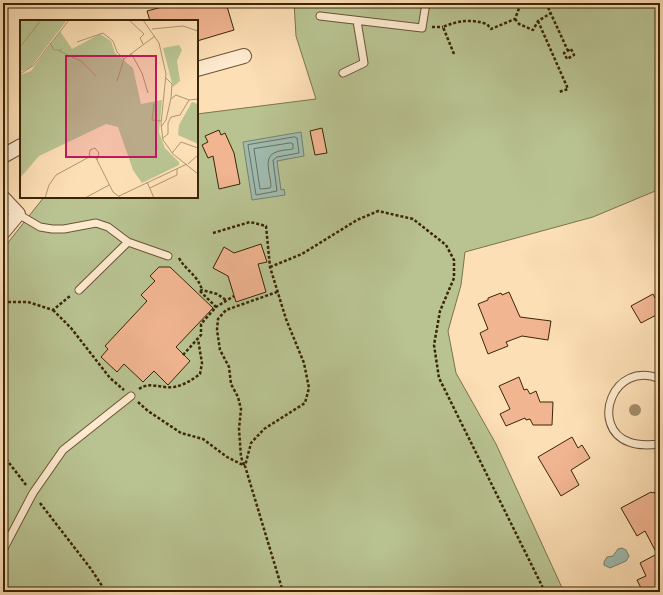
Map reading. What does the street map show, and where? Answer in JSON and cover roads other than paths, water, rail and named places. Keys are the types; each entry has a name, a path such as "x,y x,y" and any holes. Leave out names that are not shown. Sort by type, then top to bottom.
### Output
{"street":[{"path":"198,69 244,56"},
{"path":"3,156 20,147"},
{"path":"3,198 18,214 3,232"}],"lane":[{"path":"320,16 422,28 426,3"},
{"path":"343,73 364,63 358,21"},
{"path":"18,214 40,226 52,229 64,229 96,224 108,227 128,242 168,256"},
{"path":"79,290 128,242"},
{"path":"660,379 646,376 628,379 618,386 612,394 609,405 611,424 621,438 638,444 660,444"},
{"path":"3,550 33,493 63,450 131,396"}],"water":[{"path":"301,132 304,156 277,161 281,190 284,189 285,195 252,200 243,142"},
{"path":"622,548 626,550 629,556 626,561 610,568 604,565 607,557 613,556 618,549"}]}
